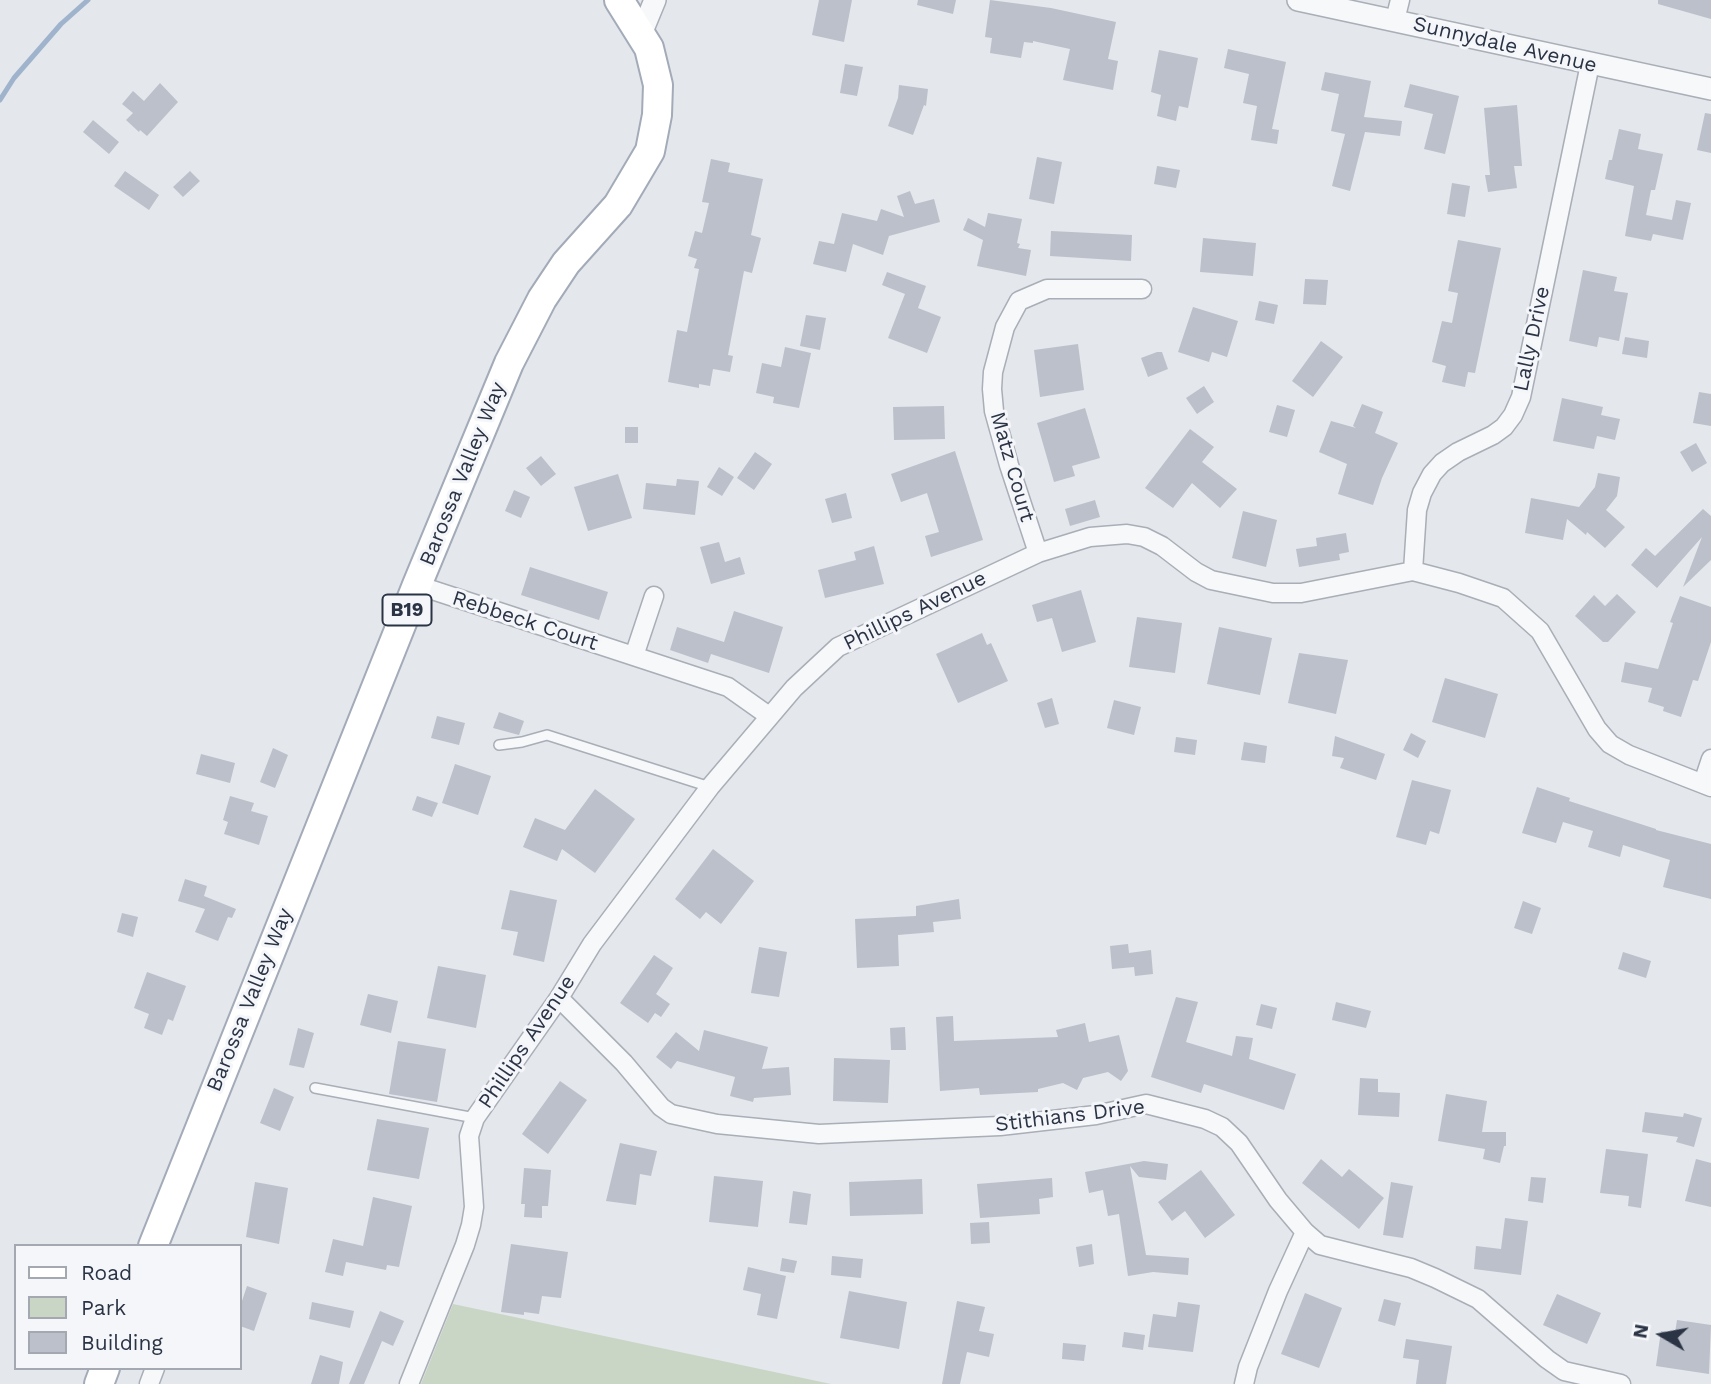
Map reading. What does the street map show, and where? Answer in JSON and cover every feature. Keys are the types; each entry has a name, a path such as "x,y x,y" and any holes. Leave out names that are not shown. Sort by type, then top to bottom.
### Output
{"main road":[{"name":"Barossa Valley Way","path":"154,1244 417,585 509,363 566,263 618,205 650,150 657,115 658,85 649,48 619,0"}],"street":[{"path":"641,34 655,0"},
{"name":"Sunnydale Avenue","path":"1298,0 1397,10 1590,64 1711,89"},
{"name":"Lally Drive","path":"1413,571 1417,510 1432,474 1450,457 1493,435 1504,426 1513,415 1521,397 1590,64"},
{"name":"Matz Court","path":"1038,553 994,411 993,372 1005,327 1019,301 1047,289 1142,289"},
{"name":"Phillips Avenue","path":"409,1384 466,1245 471,1225 474,1207 470,1136 475,1118 559,998 592,944 710,787 794,688 838,647 1038,553 1090,537 1128,534 1162,545 1196,572 1211,580 1273,593 1301,593 1413,571 1503,598 1540,631 1597,729 1610,744 1629,755 1707,785"},
{"name":"Rebbeck Court","path":"417,585 728,687 769,716"},
{"path":"634,656 654,596"},
{"path":"1707,785 1711,759"},
{"name":"Stithians Drive","path":"559,998 624,1063 661,1107 671,1114 717,1124 819,1134 1000,1126 1096,1115 1146,1104 1205,1119 1222,1127 1239,1143 1278,1200 1320,1245 1411,1268 1450,1285 1478,1299 1546,1359 1564,1371 1621,1384"},
{"path":"1244,1384 1278,1291 1305,1232"}],"lane":[{"path":"499,745 547,735 710,787"},
{"path":"315,1088 475,1118"}],"green space":[{"path":"453,1304 831,1384 421,1384"}],"building":[{"path":"819,0 852,0 844,42 812,35"},
{"path":"918,0 956,0 953,14 917,5"},
{"path":"990,0 1051,8 1116,22 1108,59 1118,61 1113,90 1063,80 1070,49 1033,41 1024,42 1021,58 990,53 992,38 985,37"},
{"path":"1658,0 1711,0 1711,19 1658,4"},
{"path":"1228,49 1286,62 1272,129 1279,130 1277,144 1251,140 1257,106 1243,103 1249,74 1224,68"},
{"path":"1159,50 1198,58 1188,108 1179,106 1176,121 1157,116 1161,95 1151,92"},
{"path":"845,64 863,67 857,96 840,93"},
{"path":"1325,72 1371,81 1364,117 1402,121 1400,136 1365,132 1350,191 1332,186 1345,134 1331,131 1339,94 1321,90"},
{"path":"160,83 178,102 147,136 126,120 133,113 122,104 133,91 144,101"},
{"path":"1410,84 1459,96 1445,154 1424,149 1433,114 1404,107"},
{"path":"899,85 928,89 926,106 924,105 913,135 888,126 898,98"},
{"path":"1517,105 1522,166 1514,166 1517,188 1488,192 1485,175 1490,175 1484,108"},
{"path":"1705,113 1711,114 1711,153 1697,150"},
{"path":"93,120 119,142 109,154 83,132"},
{"path":"1619,129 1641,134 1638,149 1663,154 1646,215 1672,220 1676,200 1691,203 1683,240 1653,234 1651,241 1625,236 1634,186 1605,179"},
{"path":"1037,157 1062,162 1054,204 1029,199"},
{"path":"711,159 730,163 728,172 763,179 751,235 761,238 752,273 744,271 728,355 733,356 730,372 713,369 710,386 699,384 699,388 668,382 677,330 687,332 699,269 694,268 697,259 688,256 695,231 702,233 709,203 702,202"},
{"path":"1157,166 1180,170 1176,188 1154,184"},
{"path":"125,171 159,195 149,210 114,186"},
{"path":"190,171 200,181 183,197 173,187"},
{"path":"1452,183 1470,186 1465,217 1447,214"},
{"path":"910,191 915,204 934,199 940,222 889,236 883,255 853,244 846,272 813,264 819,241 834,244 842,213 877,221 881,209 904,217 897,196"},
{"path":"988,213 1022,219 1018,248 1031,250 1026,276 977,266 983,240 963,230 968,218 985,227"},
{"path":"1051,231 1132,235 1131,261 1050,256"},
{"path":"1203,238 1256,243 1253,276 1200,272"},
{"path":"1458,240 1501,248 1475,373 1468,372 1465,387 1442,382 1446,366 1432,362 1442,321 1452,323 1458,293 1448,291"},
{"path":"1583,270 1617,277 1614,291 1628,293 1619,341 1599,337 1597,347 1569,341"},
{"path":"887,272 926,286 918,308 941,317 927,353 888,338 905,294 882,285"},
{"path":"1305,279 1328,280 1326,305 1303,304"},
{"path":"1259,301 1278,305 1274,324 1255,320"},
{"path":"1193,307 1238,321 1227,357 1212,352 1209,362 1178,352"},
{"path":"806,315 826,318 820,350 800,346"},
{"path":"1625,337 1649,341 1647,358 1622,354"},
{"path":"1321,341 1343,357 1313,397 1292,381"},
{"path":"1078,344 1084,390 1040,397 1034,350"},
{"path":"785,347 811,353 799,408 773,403 774,397 756,393 762,363 781,367"},
{"path":"1162,352 1168,369 1148,377 1141,358"},
{"path":"1204,386 1214,402 1197,414 1186,398"},
{"path":"1699,392 1711,394 1711,426 1693,423"},
{"path":"1562,398 1603,407 1601,415 1620,419 1615,440 1597,436 1594,449 1553,441"},
{"path":"1362,404 1383,412 1375,433 1398,443 1373,505 1338,494 1347,464 1319,452 1331,421 1356,428 1353,426"},
{"path":"1277,405 1295,410 1287,437 1269,432"},
{"path":"944,406 945,439 894,440 893,407"},
{"path":"1085,408 1100,458 1072,466 1075,476 1054,482 1037,423"},
{"path":"625,427 638,427 638,443 625,443"},
{"path":"1190,429 1214,447 1202,462 1237,489 1220,508 1192,483 1173,508 1145,488"},
{"path":"1696,443 1707,463 1692,472 1680,452"},
{"path":"955,451 983,540 931,557 925,536 939,532 927,493 901,502 891,474"},
{"path":"755,452 772,464 754,490 737,478"},
{"path":"541,456 556,474 541,486 526,468"},
{"path":"719,467 734,477 722,496 707,487"},
{"path":"1598,473 1620,477 1617,496 1606,510 1625,527 1605,548 1567,519 1563,540 1525,533 1531,498 1579,507 1595,487"},
{"path":"618,474 632,518 588,531 574,487"},
{"path":"677,479 699,481 695,515 643,509 646,483 676,486"},
{"path":"514,490 530,497 521,518 505,511"},
{"path":"846,493 852,518 832,523 825,499"},
{"path":"1095,500 1100,517 1070,526 1065,509"},
{"path":"1703,509 1711,516 1711,560 1683,587 1702,537 1657,588 1631,565 1646,548 1655,556"},
{"path":"1243,511 1277,520 1266,567 1232,558"},
{"path":"1346,533 1349,552 1339,554 1340,560 1299,567 1296,549 1317,546 1316,538"},
{"path":"719,542 725,562 740,557 745,574 711,584 700,547"},
{"path":"874,546 884,584 825,598 818,570 856,560 854,552"},
{"path":"530,567 608,592 599,620 521,595"},
{"path":"1081,590 1096,642 1062,652 1052,618 1037,622 1032,605"},
{"path":"1617,594 1636,612 1608,642 1603,642 1575,616 1594,595 1605,606"},
{"path":"1680,596 1711,607 1711,642 1698,681 1693,680 1681,717 1648,702 1652,688 1621,682 1625,662 1658,669"},
{"path":"734,611 783,627 769,673 711,654 708,663 670,650 677,627 724,642"},
{"path":"1137,617 1182,623 1175,673 1129,667"},
{"path":"1219,627 1272,638 1260,695 1207,684"},
{"path":"982,633 987,645 991,643 1008,681 958,703 936,654"},
{"path":"1299,653 1348,660 1336,714 1288,703"},
{"path":"1445,678 1498,694 1485,738 1432,722"},
{"path":"1052,698 1059,724 1045,728 1037,703"},
{"path":"1114,700 1141,707 1134,735 1107,728"},
{"path":"499,712 524,721 519,735 493,728"},
{"path":"437,716 465,723 459,745 431,738"},
{"path":"1411,733 1426,741 1418,758 1403,750"},
{"path":"1335,736 1385,754 1376,780 1340,768 1344,758 1332,756"},
{"path":"1176,737 1197,740 1195,755 1174,752"},
{"path":"1244,742 1267,746 1265,763 1241,760"},
{"path":"273,748 288,755 275,788 260,782"},
{"path":"201,754 235,763 230,783 196,774"},
{"path":"455,764 491,776 478,815 442,803"},
{"path":"1412,780 1451,790 1439,834 1430,831 1426,845 1396,837"},
{"path":"1537,787 1570,798 1569,801 1656,830 1711,844 1711,899 1663,887 1670,860 1623,845 1620,857 1588,847 1593,831 1563,822 1556,843 1522,833"},
{"path":"595,789 635,819 595,873 562,849 557,861 523,847 535,818 565,830"},
{"path":"230,796 254,803 251,811 268,816 259,845 224,834 228,822 223,820"},
{"path":"417,796 438,803 432,817 412,810"},
{"path":"713,849 754,881 721,924 706,912 700,919 675,899"},
{"path":"185,879 207,886 204,896 236,909 232,918 228,917 218,941 195,932 205,909 178,901"},
{"path":"510,890 557,900 544,962 513,955 518,932 501,929"},
{"path":"959,899 961,919 933,922 934,932 898,935 899,966 857,968 855,919 916,916 916,906"},
{"path":"1523,901 1541,908 1532,934 1514,928"},
{"path":"122,913 138,917 133,937 117,932"},
{"path":"1128,944 1129,953 1151,950 1153,974 1135,976 1134,967 1112,969 1110,946"},
{"path":"759,947 787,952 779,997 751,993"},
{"path":"1623,952 1651,961 1646,978 1618,969"},
{"path":"654,955 673,968 656,994 670,1004 661,1017 655,1013 648,1023 620,1003"},
{"path":"438,966 486,975 476,1028 427,1018"},
{"path":"147,972 186,986 173,1021 168,1019 162,1035 144,1028 149,1014 134,1008"},
{"path":"368,994 398,1001 391,1033 360,1025"},
{"path":"1176,997 1198,1002 1186,1042 1232,1056 1236,1036 1253,1038 1249,1059 1296,1074 1284,1110 1204,1084 1201,1093 1151,1077"},
{"path":"1336,1002 1371,1011 1366,1028 1332,1020"},
{"path":"1261,1004 1277,1008 1272,1029 1256,1025"},
{"path":"953,1016 954,1041 1058,1037 1056,1030 1085,1023 1089,1042 1119,1035 1128,1071 1121,1081 1108,1072 1083,1078 1077,1090 1063,1083 1038,1089 1038,1092 980,1095 979,1088 940,1091 936,1017"},
{"path":"905,1027 906,1050 891,1050 890,1028"},
{"path":"298,1028 314,1033 304,1068 289,1065"},
{"path":"704,1030 768,1047 762,1069 789,1067 791,1095 754,1098 753,1102 730,1096 735,1077 677,1061 671,1069 656,1057 676,1032 699,1051"},
{"path":"398,1041 446,1049 437,1102 389,1094"},
{"path":"834,1058 890,1060 888,1103 833,1101"},
{"path":"1360,1078 1378,1079 1378,1092 1400,1093 1399,1117 1358,1115"},
{"path":"560,1081 587,1100 548,1154 522,1134"},
{"path":"274,1088 294,1097 280,1131 260,1123"},
{"path":"1446,1094 1487,1101 1482,1132 1506,1132 1506,1146 1500,1163 1483,1159 1485,1149 1438,1141"},
{"path":"1645,1112 1683,1117 1684,1113 1702,1118 1694,1147 1676,1142 1678,1137 1642,1132"},
{"path":"377,1119 429,1128 419,1179 367,1170"},
{"path":"620,1143 657,1151 651,1176 640,1174 636,1205 606,1201"},
{"path":"1606,1149 1648,1154 1641,1208 1628,1206 1629,1196 1600,1193"},
{"path":"1321,1159 1342,1177 1349,1169 1384,1198 1359,1229 1302,1183"},
{"path":"1696,1159 1711,1163 1711,1207 1685,1201"},
{"path":"1144,1161 1168,1164 1166,1180 1139,1177 1130,1166 1146,1255 1189,1258 1188,1275 1153,1272 1128,1276 1119,1214 1108,1216 1103,1190 1089,1193 1085,1172"},
{"path":"524,1168 551,1170 548,1206 542,1206 542,1218 524,1217 525,1204 521,1204"},
{"path":"1201,1170 1235,1215 1205,1238 1185,1211 1172,1221 1158,1202"},
{"path":"714,1176 763,1181 758,1227 709,1222"},
{"path":"1531,1177 1546,1178 1543,1203 1528,1201"},
{"path":"1052,1178 1053,1197 1039,1199 1040,1214 980,1218 977,1184"},
{"path":"922,1179 923,1214 850,1216 849,1182"},
{"path":"255,1182 288,1188 279,1244 246,1237"},
{"path":"1391,1182 1413,1186 1403,1238 1383,1235"},
{"path":"793,1191 811,1194 807,1225 789,1223"},
{"path":"373,1197 412,1206 399,1267 387,1265 386,1270 346,1262 343,1276 325,1272 333,1239 363,1246"},
{"path":"1505,1218 1528,1221 1521,1275 1474,1269 1476,1246 1501,1249"},
{"path":"989,1222 990,1243 971,1244 970,1223"},
{"path":"511,1244 568,1252 561,1298 542,1296 539,1314 501,1312"},
{"path":"1092,1244 1094,1264 1079,1267 1076,1247"},
{"path":"832,1256 863,1259 861,1278 831,1275"},
{"path":"782,1258 797,1261 794,1273 780,1271"},
{"path":"748,1267 786,1276 777,1319 757,1315 761,1294 743,1290"},
{"path":"247,1286 267,1293 254,1331 242,1327 242,1301"},
{"path":"849,1291 907,1302 899,1349 840,1338"},
{"path":"1305,1293 1342,1308 1319,1368 1281,1354"},
{"path":"1557,1294 1601,1313 1587,1344 1543,1325"},
{"path":"1384,1299 1401,1303 1395,1326 1378,1321"},
{"path":"957,1301 985,1307 979,1331 994,1334 989,1357 967,1352 960,1384 942,1384"},
{"path":"312,1302 354,1311 350,1328 309,1319"},
{"path":"1178,1302 1200,1305 1193,1352 1148,1347 1153,1314 1176,1317"},
{"path":"380,1311 404,1321 393,1346 382,1341 364,1384 349,1384"},
{"path":"1677,1320 1711,1325 1709,1374 1656,1366 1661,1331 1675,1333"},
{"path":"1124,1332 1145,1335 1143,1350 1122,1347"},
{"path":"1406,1339 1452,1346 1446,1384 1416,1384 1419,1360 1403,1358"},
{"path":"1063,1343 1086,1345 1084,1361 1062,1359"},
{"path":"320,1355 343,1362 339,1384 311,1384"}],"waterway":[{"path":"0,100 14,78 61,24 88,0"}]}
